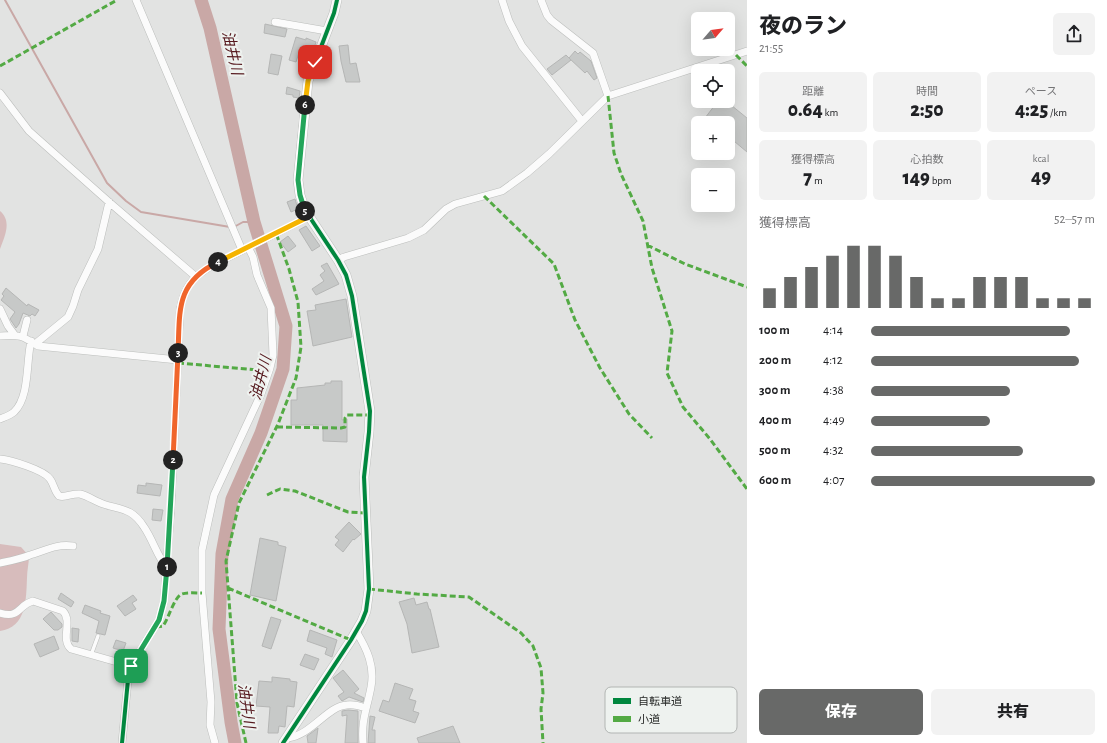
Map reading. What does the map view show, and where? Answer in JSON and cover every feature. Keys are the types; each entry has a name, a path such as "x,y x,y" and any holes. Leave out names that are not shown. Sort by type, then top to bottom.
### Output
{"street":[{"path":"136,0 232,228 248,247 253,257 257,275 271,308 273,355 270,368 261,394 214,495 202,550 202,593 211,702 210,725 215,743"},
{"path":"285,740 356,631 366,611 369,589 364,477 370,411 352,296 346,275 338,260 308,217 300,195 298,180 308,81 334,12 337,0"},
{"path":"502,0 509,21 522,46 582,121"},
{"path":"541,0 547,15 551,20 590,50 595,56 608,96"},
{"path":"275,22 327,31"},
{"path":"338,260 408,238 424,230 446,209 455,204 502,191 549,154 608,96 747,51"},
{"path":"0,93 3,103 29,131 196,276"},
{"path":"0,419 13,413 20,403 27,377 28,352 33,342 68,317 74,306 78,290 98,249 109,202"},
{"path":"122,743 128,676 131,666 159,620 164,601 178,360 182,302 184,294 196,276 210,266 308,217"},
{"path":"0,309 8,326 14,334"},
{"path":"23,336 27,320"},
{"path":"0,336 14,334 23,336 38,346 178,360"},
{"path":"0,459 20,463 44,474 50,478 59,496 64,497 73,494 80,494 102,504 123,509 132,513 145,528 167,568"},
{"path":"0,564 31,555 50,547 62,545 73,546"},
{"path":"0,613 7,615 16,614 29,602 33,601 63,611 68,621 67,645 71,649 131,666"},
{"path":"356,631 365,645 371,664 371,687 362,728 363,743"},
{"path":"285,740 307,730 341,706 354,705 366,708"}],"lane":[{"path":"91,655 98,636"}],"shaded area":[{"path":"0,211 4,215 7,224 0,249"},
{"path":"0,544 21,547 29,556 26,595 23,611 15,624 0,631"}],"building":[{"path":"265,24 287,29 285,37 264,33"},
{"path":"296,37 306,40 306,38 316,42 313,51 301,46 296,62 289,60"},
{"path":"348,45 350,64 356,63 360,82 346,82 339,46"},
{"path":"575,51 578,54 580,52 591,61 597,78 594,80 587,71 585,73 569,58"},
{"path":"271,54 282,56 278,75 268,73"},
{"path":"566,55 571,60 552,75 547,69"},
{"path":"287,87 300,91 299,98 286,94"},
{"path":"713,108 735,108 747,118 747,152 735,142 735,116 707,116"},
{"path":"295,199 298,209 291,212 287,202"},
{"path":"306,226 320,246 312,251 299,230"},
{"path":"288,236 296,246 288,252 280,242"},
{"path":"327,263 339,284 316,295 312,289 324,281 320,275 325,271 321,266"},
{"path":"6,288 27,306 28,304 39,310 35,316 32,314 30,316 23,313 16,328 10,319 15,312 1,300 4,296 2,294"},
{"path":"346,299 352,337 313,346 307,311 316,310 315,305"},
{"path":"331,381 342,381 342,420 347,419 347,442 323,441 323,425 291,425 291,400 297,400 297,388 325,385 325,383 331,383"},
{"path":"146,483 162,485 160,496 137,493 138,485 146,486"},
{"path":"153,509 163,510 161,521 152,520"},
{"path":"349,522 361,534 354,540 353,539 343,552 335,545 339,540 335,537"},
{"path":"260,538 278,542 278,545 286,547 276,601 250,595"},
{"path":"61,593 74,602 71,607 58,599"},
{"path":"133,595 137,600 132,603 136,609 125,616 117,606"},
{"path":"414,598 416,605 427,602 439,647 412,653 407,624 399,602"},
{"path":"85,605 101,611 100,613 110,616 105,635 96,633 99,621 82,613"},
{"path":"51,612 62,624 62,627 58,630 54,630 43,619"},
{"path":"271,617 281,620 271,649 262,646"},
{"path":"72,628 79,629 78,642 72,641"},
{"path":"310,630 337,640 332,657 325,654 327,648 307,641"},
{"path":"54,636 59,649 40,657 34,644"},
{"path":"116,640 126,643 123,651 113,648"},
{"path":"305,654 319,659 314,670 300,665"},
{"path":"343,670 359,689 354,693 364,698 363,702 349,697 342,701 338,696 344,692 333,678"},
{"path":"272,677 290,679 290,681 297,682 294,707 287,706 285,727 279,726 278,733 268,733 270,707 256,706 259,681 272,682"},
{"path":"395,683 413,689 409,699 416,701 413,711 419,713 415,723 379,711 383,700 389,702"},
{"path":"342,711 358,711 358,743 345,743 347,715 342,716"},
{"path":"370,716 375,717 372,730 375,730 375,743 368,743"},
{"path":"453,726 460,743 419,743 417,738"},
{"path":"318,728 316,743 308,743 307,736"}],"waterway":[{"path":"5,0 107,183 126,201 141,212 230,227"},
{"name":"油井川","path":"201,0 210,28 254,222 286,326 283,369 261,433 232,499 222,554 219,629 235,743"},
{"path":"234,227 243,222 254,222"}],"marked path":[{"path":"0,66 117,0"},
{"path":"736,55 747,66"},
{"path":"608,96 614,153 621,174 643,221 652,268 672,331 667,373 683,407 710,439 747,489"},
{"path":"484,196 554,264 575,320 600,368 629,414 652,438"},
{"path":"246,743 237,703 226,561 239,503 278,424 296,378 301,347 298,302 289,269 276,233"},
{"path":"647,245 685,264 747,287"},
{"path":"178,363 269,371"},
{"path":"277,427 341,428 345,427 345,418 347,415 369,415"},
{"path":"267,495 280,489 295,491 348,512 365,513"},
{"path":"228,588 351,640"},
{"path":"369,589 469,597 521,633 533,646 541,668 543,693 541,709 543,743"},
{"path":"156,627 163,626 176,599 179,596 187,593 202,593"}],"cycle path":[{"path":"283,743 362,621 366,611 369,589 364,477 370,411 352,296 346,275 338,260 305,210 300,195 298,180 308,81 334,13 337,0"},
{"path":"122,743 129,669 159,620 164,601 171,507 180,310 184,295 190,284 204,270 308,217"}],"route":[{"path":"131,666 155,629 162,613 164,601 171,507 180,310 184,294 196,276 210,266 308,217 300,195 298,180 308,81 315,62"}]}
